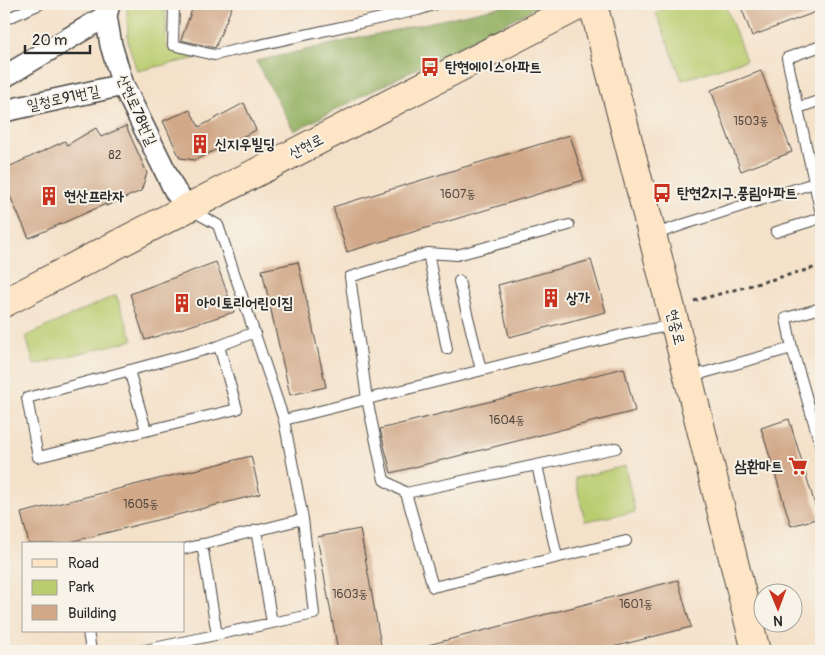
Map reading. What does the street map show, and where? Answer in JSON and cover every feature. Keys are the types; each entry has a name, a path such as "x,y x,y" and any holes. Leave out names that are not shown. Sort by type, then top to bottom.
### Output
{"street":[{"name":"산현로","path":"4,303 582,4"},
{"name":"현중로","path":"593,4 756,651"},
{"name":"산현로78번길","path":"107,10 111,45 122,85 175,191 188,208"},
{"path":"4,78 107,10"},
{"name":"일청로91번길","path":"4,111 122,85"}],"lane":[{"path":"4,20 40,4"},
{"path":"174,4 173,45 214,55 416,7 436,4"},
{"path":"821,46 787,58 821,214"},
{"path":"798,108 821,100"},
{"path":"652,236 814,183"},
{"path":"140,651 314,614 302,519 284,420 218,225 188,208"},
{"path":"776,232 821,218"},
{"path":"569,225 457,255 428,253 350,277 367,399 384,480 406,493 616,448"},
{"path":"428,253 447,349"},
{"path":"459,281 481,370"},
{"path":"820,441 792,348 786,318 821,308"},
{"path":"284,420 625,334 675,324"},
{"path":"219,346 237,408 38,457 27,398 219,346 255,332"},
{"path":"688,377 792,348"},
{"path":"129,370 146,430"},
{"path":"537,465 557,557"},
{"path":"406,493 434,587 626,541"},
{"path":"185,549 302,519"},
{"path":"256,530 272,623"},
{"path":"202,544 217,635"},
{"path":"88,632 91,651"}],"path":[{"path":"692,302 821,266"}],"green space":[{"path":"128,4 165,4 167,48 197,58 137,71 128,43"},
{"path":"513,4 543,4 294,131 256,61"},
{"path":"671,4 725,4 746,60 682,80 656,13"},
{"path":"116,295 133,340 34,365 26,336"},
{"path":"625,466 635,512 585,521 575,478"}],"building":[{"path":"194,4 233,4 215,48 181,40"},
{"path":"740,4 821,4 821,10 752,36"},
{"path":"761,71 792,152 741,171 711,90"},
{"name":"신지우빌딩","path":"244,103 256,130 195,160 180,158 163,121 190,110 199,127"},
{"path":"126,126 147,173 141,191 106,206 106,204 29,238 4,183 4,169 65,141 67,145 96,128 101,137"},
{"path":"570,135 584,180 347,252 333,207"},
{"name":"상가","path":"591,260 606,312 509,337 498,285"},
{"name":"아이토리어린이집","path":"216,262 234,312 145,340 130,294"},
{"path":"298,262 326,387 290,395 262,270"},
{"path":"624,368 635,411 391,473 380,429"},
{"path":"789,419 819,518 791,526 761,428"},
{"path":"251,456 260,494 70,542 28,542 21,513"},
{"path":"360,529 382,651 338,651 317,537"},
{"path":"678,580 691,627 597,651 429,651 428,645"}],"place":[{"name":"탄현에이스아파트","path":"430,67"},
{"name":"신지우빌딩","path":"200,144"},
{"name":"탄현2지구.풍림아파트","path":"662,193"},
{"name":"현산프라자","path":"49,196"},
{"name":"상가","path":"551,298"},
{"name":"아이토리어린이집","path":"182,303"},
{"name":"삼환마트","path":"798,466"}]}
